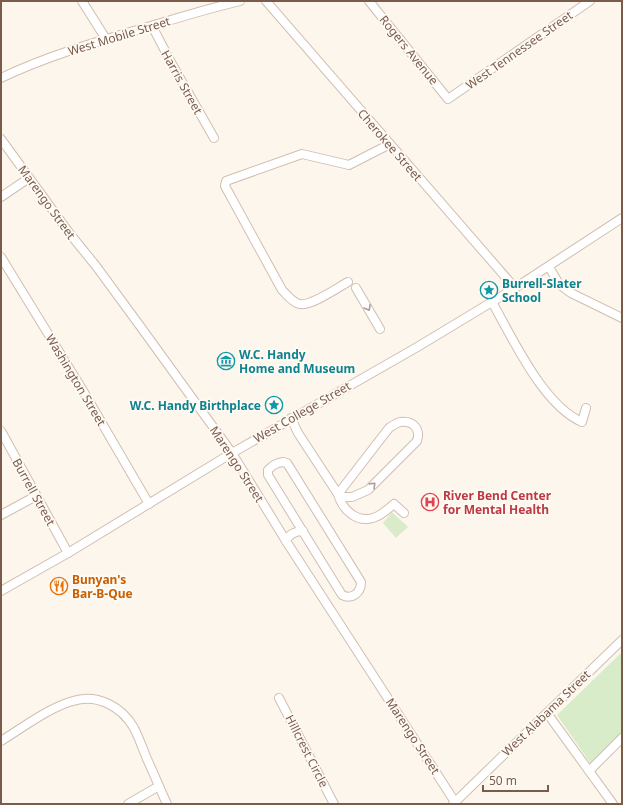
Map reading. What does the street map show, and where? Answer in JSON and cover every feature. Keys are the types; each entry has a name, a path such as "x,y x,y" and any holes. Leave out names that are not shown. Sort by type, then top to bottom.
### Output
{"street":[{"path":"82,1 106,39"},
{"name":"West Mobile Street","path":"1,78 30,64 106,39 212,7 240,1"},
{"name":"Cherokee Street","path":"266,1 515,288"},
{"name":"Rogers Avenue","path":"369,1 448,99"},
{"name":"West Tennessee Street","path":"448,99 590,1"},
{"name":"Harris Street","path":"152,26 172,66 214,138"},
{"name":"Marengo Street","path":"1,140 74,240 96,266 136,320 232,453 286,541 454,803"},
{"path":"348,282 309,304 300,304 290,300 282,290 225,186 226,181 302,154 349,164 390,144"},
{"path":"1,196 29,178"},
{"name":"West College Street","path":"1,591 68,553 291,418 419,346 549,267 622,218"},
{"name":"Washington Street","path":"1,257 82,389 148,504"},
{"path":"549,267 559,284 571,293 621,316"},
{"path":"356,288 380,329"},
{"path":"492,302 518,349 547,393 572,418 582,422 586,408"},
{"path":"291,418 298,433 338,494 346,510 354,516 364,519 372,519 379,516 394,504 404,513"},
{"path":"400,422 407,422 414,425 419,435 417,441 368,490 352,497 344,497 338,494 389,428 400,422"},
{"name":"Burrell Street","path":"1,431 4,442 68,553"},
{"path":"276,463 287,463 362,582 358,593 353,596 346,597 342,595 303,531 268,475 268,470 276,463"},
{"path":"1,515 36,496"},
{"path":"286,541 288,536 297,531 303,531"},
{"name":"West Alabama Street","path":"454,803 622,640"},
{"name":"Hillcrest Circle","path":"280,698 334,804"},
{"path":"1,741 45,714 73,700 83,699 104,701 121,713 134,728 167,804"},
{"path":"547,713 613,804"},
{"path":"589,771 622,738"},
{"path":"128,804 159,786"}],"green space":[{"path":"392,512 408,527 396,538 383,523"},
{"path":"622,652 622,734 591,764 557,715"}],"place":[{"name":"Burrell-Slater School","path":"489,290"},
{"name":"W.C. Handy Home and Museum","path":"226,361"},
{"name":"W.C. Handy Birthplace","path":"274,405"},
{"name":"River Bend Center for Mental Health","path":"430,502"},
{"name":"Bunyan's Bar-B-Que","path":"59,586"}]}
